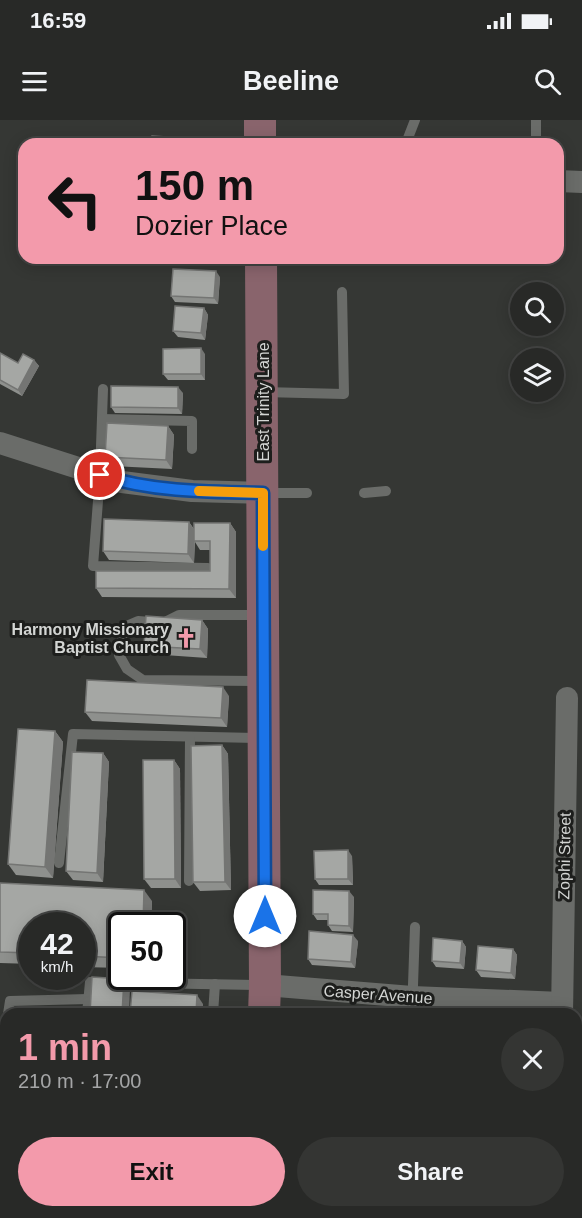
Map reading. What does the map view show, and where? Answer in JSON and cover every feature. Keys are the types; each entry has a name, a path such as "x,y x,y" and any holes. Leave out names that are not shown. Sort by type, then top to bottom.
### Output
{"main road":[{"path":"260,120 260,138"},
{"name":"East Trinity Lane","path":"261,264 265,1000"}],"street":[{"path":"564,181 582,182"},
{"path":"0,443 122,482 192,491 263,493"},
{"name":"Zophi Street","path":"562,1008 567,698"},
{"name":"Casper Avenue","path":"265,1000 524,1008"}],"lane":[{"path":"408,138 415,120"},
{"path":"536,120 536,138"},
{"path":"262,392 344,394 342,291"},
{"path":"103,389 100,475 93,566 208,568"},
{"path":"102,419 192,421 192,449"},
{"path":"364,493 386,491"},
{"path":"263,493 307,493"},
{"path":"263,615 179,615 163,623 138,621 124,627 119,655 127,669 143,680 264,681"},
{"path":"59,863 73,734 264,738"},
{"path":"189,881 190,737"},
{"path":"412,1005 415,927"},
{"path":"87,1008 90,982 215,984 265,1000"},
{"path":"213,1008 215,984"},
{"path":"9,1008 10,1001 88,999"}],"building":[{"path":"152,136 181,138 152,138"},
{"path":"173,269 216,271 214,298 171,296"},
{"path":"175,306 204,308 201,333 173,331"},
{"path":"201,348 201,374 163,374 163,349"},
{"path":"0,353 18,363 23,354 34,360 18,390 0,380"},
{"path":"111,386 178,387 178,408 111,407"},
{"path":"107,423 168,426 166,460 105,457"},
{"path":"104,519 189,522 188,554 103,551"},
{"path":"194,523 230,523 229,589 96,588 96,571 210,571 210,541 194,541"},
{"path":"146,616 202,620 200,649 144,646"},
{"path":"87,680 223,687 221,718 85,712"},
{"path":"18,729 55,731 45,867 8,864"},
{"path":"222,745 225,882 193,882 191,746"},
{"path":"72,752 103,753 97,873 66,871"},
{"path":"143,760 174,760 175,879 144,879"},
{"path":"348,850 348,879 315,879 314,851"},
{"path":"0,883 144,890 143,912 108,912 108,957 96,957 96,912 18,912 18,953 0,952"},
{"path":"313,890 349,891 349,926 328,925 328,914 313,914"},
{"path":"309,931 353,935 351,962 308,959"},
{"path":"433,938 462,941 460,963 432,961"},
{"path":"478,946 513,949 511,973 476,970"},
{"path":"96,977 108,978 108,990 123,990 122,1008 90,1008 91,990 96,990"},
{"path":"132,991 197,995 196,1008 131,1008"}],"slow traffic":[{"path":"199,491 263,493 263,546"}],"place":[{"name":"Harmony Missionary Baptist Church","path":"186,638"}],"route":[{"path":"100,475 122,482 192,491 263,493 265,916"}]}
